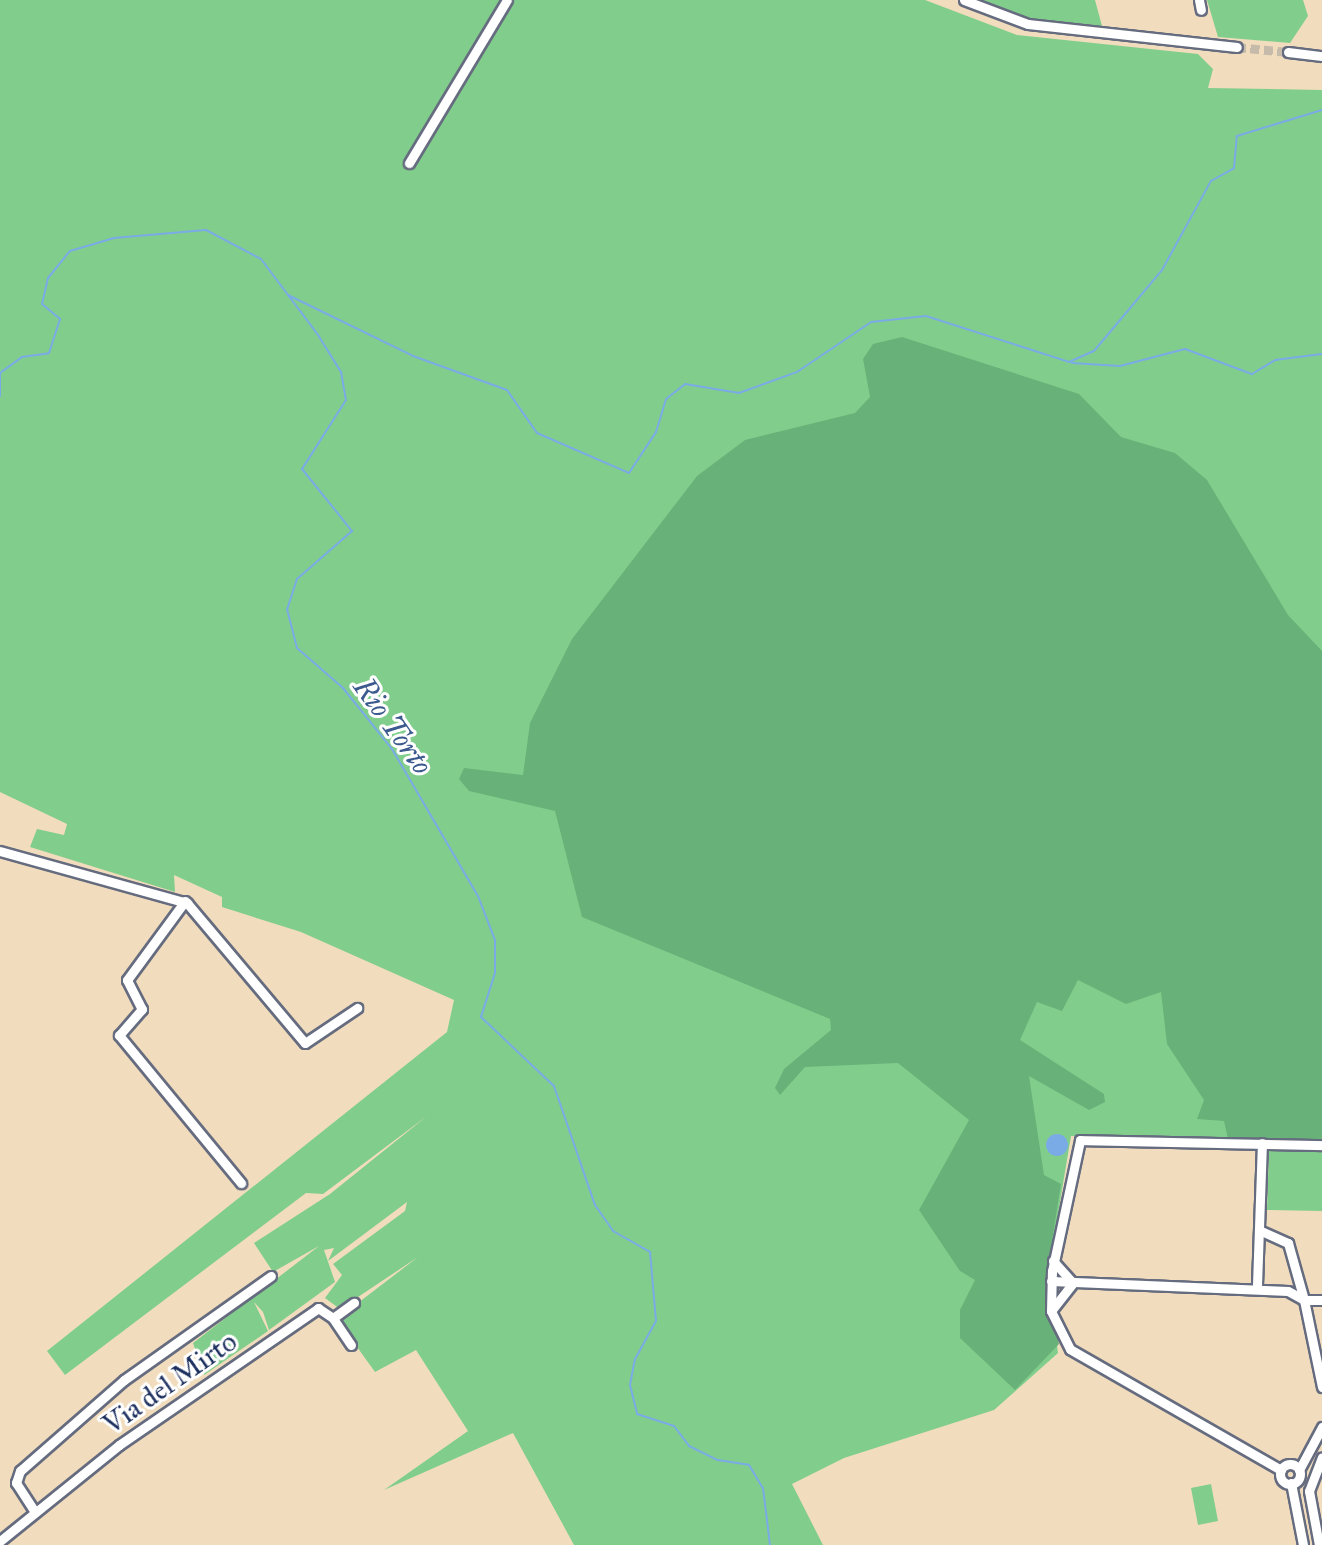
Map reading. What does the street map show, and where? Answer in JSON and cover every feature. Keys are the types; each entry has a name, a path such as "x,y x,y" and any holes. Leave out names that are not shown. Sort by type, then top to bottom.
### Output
{"street":[{"path":"409,163 507,0"},
{"path":"964,0 1028,24 1237,47"},
{"path":"1288,52 1322,56"},
{"path":"0,851 185,901 303,1042 357,1008"},
{"path":"185,901 127,980 142,1009 119,1035 241,1183"},
{"path":"1303,1545 1291,1483 1281,1470 1073,1351 1051,1311 1051,1281 1080,1140 1322,1145"},
{"path":"1257,1285 1262,1143"},
{"path":"1259,1230 1290,1245 1322,1387"},
{"path":"1053,1261 1073,1283"},
{"name":"Via del Mirto","path":"35,1512 16,1483 20,1471 124,1380 271,1276"},
{"path":"1051,1281 1257,1285 1304,1300 1322,1300"},
{"path":"1051,1311 1073,1283"},
{"path":"351,1345 333,1318 354,1303"},
{"name":"Via del Mirto","path":"0,1541 35,1512 318,1308 333,1318"},
{"path":"1291,1483 1322,1427"},
{"path":"1319,1545 1309,1488 1322,1457"},
{"path":"1281,1470 1291,1464 1299,1470"}],"green space":[{"path":"0,0 925,0 1017,35 1198,54 1213,69 1208,88 1322,90 1322,1143 1071,1136 1048,1274 1058,1353 994,1410 844,1458 792,1484 823,1545 574,1545 513,1433 384,1490 468,1431 416,1350 375,1372 337,1319 418,1257 340,1309 325,1298 342,1275 333,1264 405,1211 407,1202 328,1261 334,1248 324,1250 335,1282 269,1330 263,1312 254,1302 268,1331 204,1375 193,1343 319,1246 273,1272 254,1243 330,1194 427,1116 323,1194 306,1193 65,1375 47,1351 447,1032 454,1000 301,932 222,907 222,897 174,875 175,892 30,847 37,829 64,835 67,824 0,792"},
{"path":"974,0 1095,0 1102,26 1026,18"},
{"path":"1207,0 1303,0 1308,16 1290,43 1218,37"},
{"path":"902,337 1079,394 1121,437 1175,453 1207,480 1288,615 1322,651 1322,1142 1228,1139 1224,1121 1197,1119 1204,1100 1167,1044 1161,992 1126,1004 1078,980 1062,1011 1037,1002 1020,1040 1104,1094 1105,1102 1089,1110 1029,1076 1044,1175 1061,1184 1045,1285 1059,1344 1015,1390 960,1338 960,1310 975,1280 960,1271 919,1210 969,1120 898,1063 805,1067 780,1095 775,1088 784,1069 831,1030 830,1019 582,917 555,811 469,791 459,779 464,768 523,775 530,723 572,639 697,476 745,440 855,413 870,397 863,359 873,344"},
{"path":"1269,1147 1322,1148 1322,1211 1267,1210"},
{"path":"1211,1484 1218,1521 1198,1525 1191,1488"}],"water":[{"path":"1057,1134 1065,1137 1068,1145 1065,1153 1057,1156 1049,1153 1046,1145 1049,1137"}],"waterway":[{"path":"288,295 413,356 507,390 537,433 629,473 656,432 666,399 685,384 739,393 797,372 871,322 926,316 1069,362 1094,351 1162,270 1211,181 1234,168 1237,136 1322,110"},
{"name":"Rio Torto","path":"0,396 0,373 22,357 49,353 60,319 42,304 48,278 70,251 114,238 206,230 261,259 318,335 341,372 346,400 302,469 352,531 297,579 287,609 297,648 343,688 392,749 478,896 495,940 495,973 481,1017 554,1086 595,1205 613,1231 650,1252 656,1321 635,1359 630,1385 637,1414 674,1426 689,1446 718,1460 749,1465 763,1488 770,1545"},
{"path":"1072,363 1120,366 1185,349 1252,374 1275,360 1322,354"}],"tunnel":[{"path":"1237,47 1288,52"}]}
